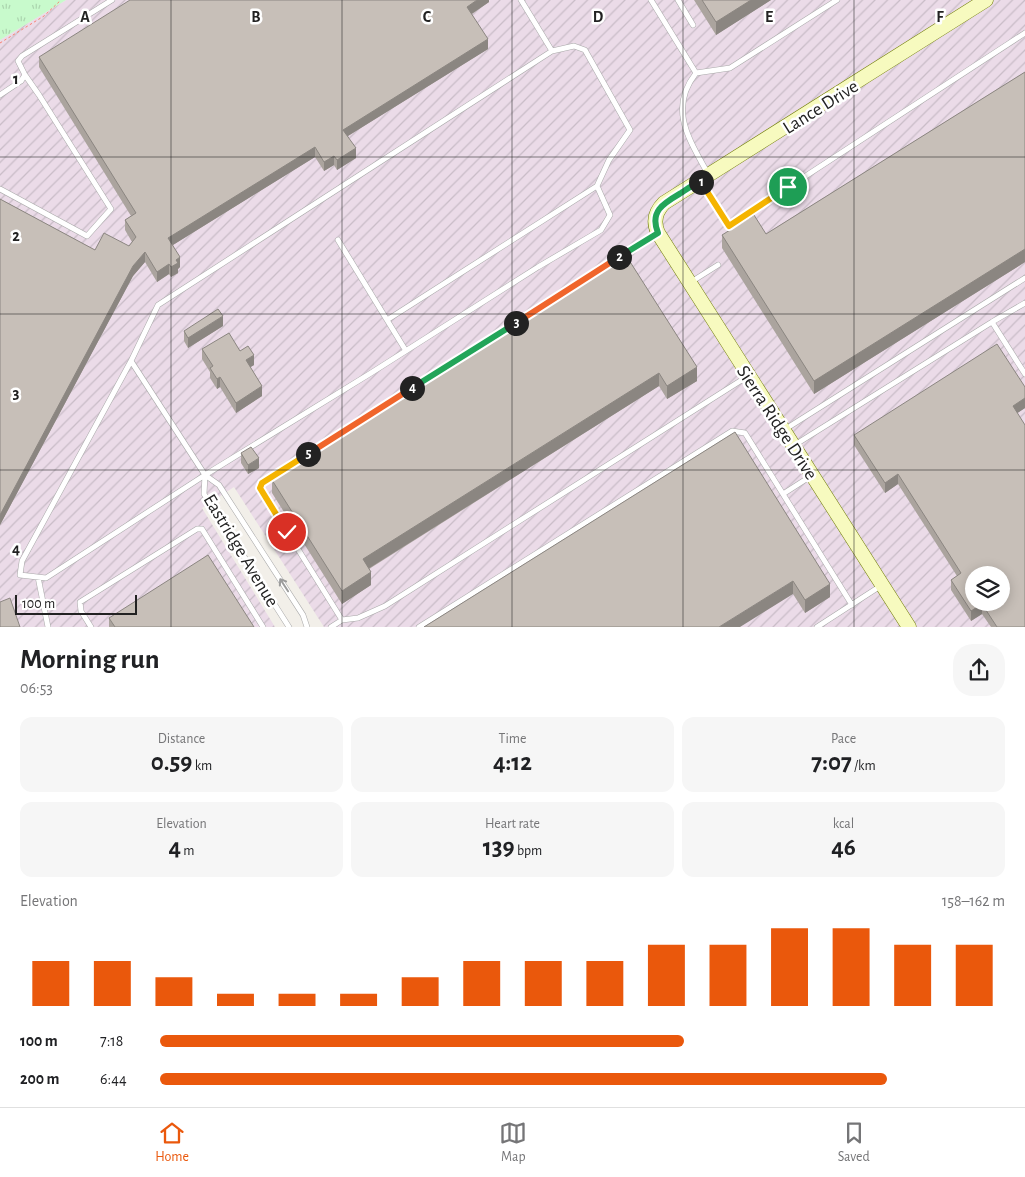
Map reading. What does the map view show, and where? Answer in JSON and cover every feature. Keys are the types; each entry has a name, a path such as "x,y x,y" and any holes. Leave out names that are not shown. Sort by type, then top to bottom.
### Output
{"street":[{"name":"Lance Drive","path":"656,214 664,203 986,0"},
{"name":"Sierra Ridge Drive","path":"656,214 655,222 658,233 909,627"}],"lane":[{"path":"0,190 87,236 111,210 18,61 22,56 112,0"},
{"path":"521,0 552,51"},
{"path":"651,0 696,73"},
{"path":"678,0 693,25"},
{"path":"837,0 730,68 696,73 685,90 682,108 685,125 705,178 729,226 1025,33"},
{"path":"387,320 598,186 609,160 630,130 585,50 574,46 552,51 158,305 131,361 22,561 20,575 46,578 205,475 538,267 601,230 610,215 598,186"},
{"path":"0,95 21,81 25,75"},
{"path":"342,620 260,488 262,483 658,233"},
{"path":"338,240 406,351"},
{"path":"689,283 718,265"},
{"path":"783,430 1025,278"},
{"path":"793,446 1025,303"},
{"path":"992,322 1025,374"},
{"path":"131,361 205,475"},
{"path":"331,627 342,620 358,618 385,606 748,376"},
{"path":"419,627 732,431 744,433 852,604"},
{"name":"Eastridge Avenue","path":"205,475 204,494 289,627"},
{"name":"Eastridge Avenue","path":"205,475 219,485 304,615 307,627"},
{"path":"783,494 812,475"},
{"path":"91,627 81,611 80,602 197,529 202,529 263,627"},
{"path":"38,577 48,627"},
{"path":"817,627 882,585"}],"path":[{"path":"0,43 44,16 61,0"}],"shaded area":[{"path":"66,0 1025,0 1025,627 324,627 234,487 202,508 275,627 0,627 0,40"}],"green space":[{"path":"0,0 66,0 0,40"}],"building":[{"path":"130,0 477,0 467,7 488,39 343,130 356,148 337,160 334,156 324,162 315,147 168,238 180,257 176,260 178,263 171,267 169,264 157,272 145,252 133,266 0,515 0,199 95,250 104,233 129,246 136,237 125,220 136,213 39,57"},
{"path":"702,0 751,0 716,22"},
{"path":"1025,72 1025,249 814,381 722,235 754,215 766,234"},
{"path":"627,257 697,367 667,386 659,373 363,559 371,572 342,591 272,480"},
{"path":"218,309 223,316 188,338 184,331"},
{"path":"229,333 240,351 248,346 254,355 246,360 262,386 236,403 220,377 217,379 210,368 213,366 202,349"},
{"path":"997,344 1025,387 1025,398 1013,406 1025,425 1025,627 997,627 987,611 1010,611 1010,566 965,566 965,602 951,580 961,573 898,474 885,483 854,435"},
{"path":"735,432 830,584 805,600 793,581 719,627 424,627"},
{"path":"251,447 259,458 248,465 241,453"},
{"path":"208,555 254,627 115,627 109,618"},
{"path":"10,598 20,627 0,627 0,602"}],"route":[{"path":"287,532 260,488 262,483 658,233 655,222 656,214 664,203 701,181 729,226 788,187"}]}
